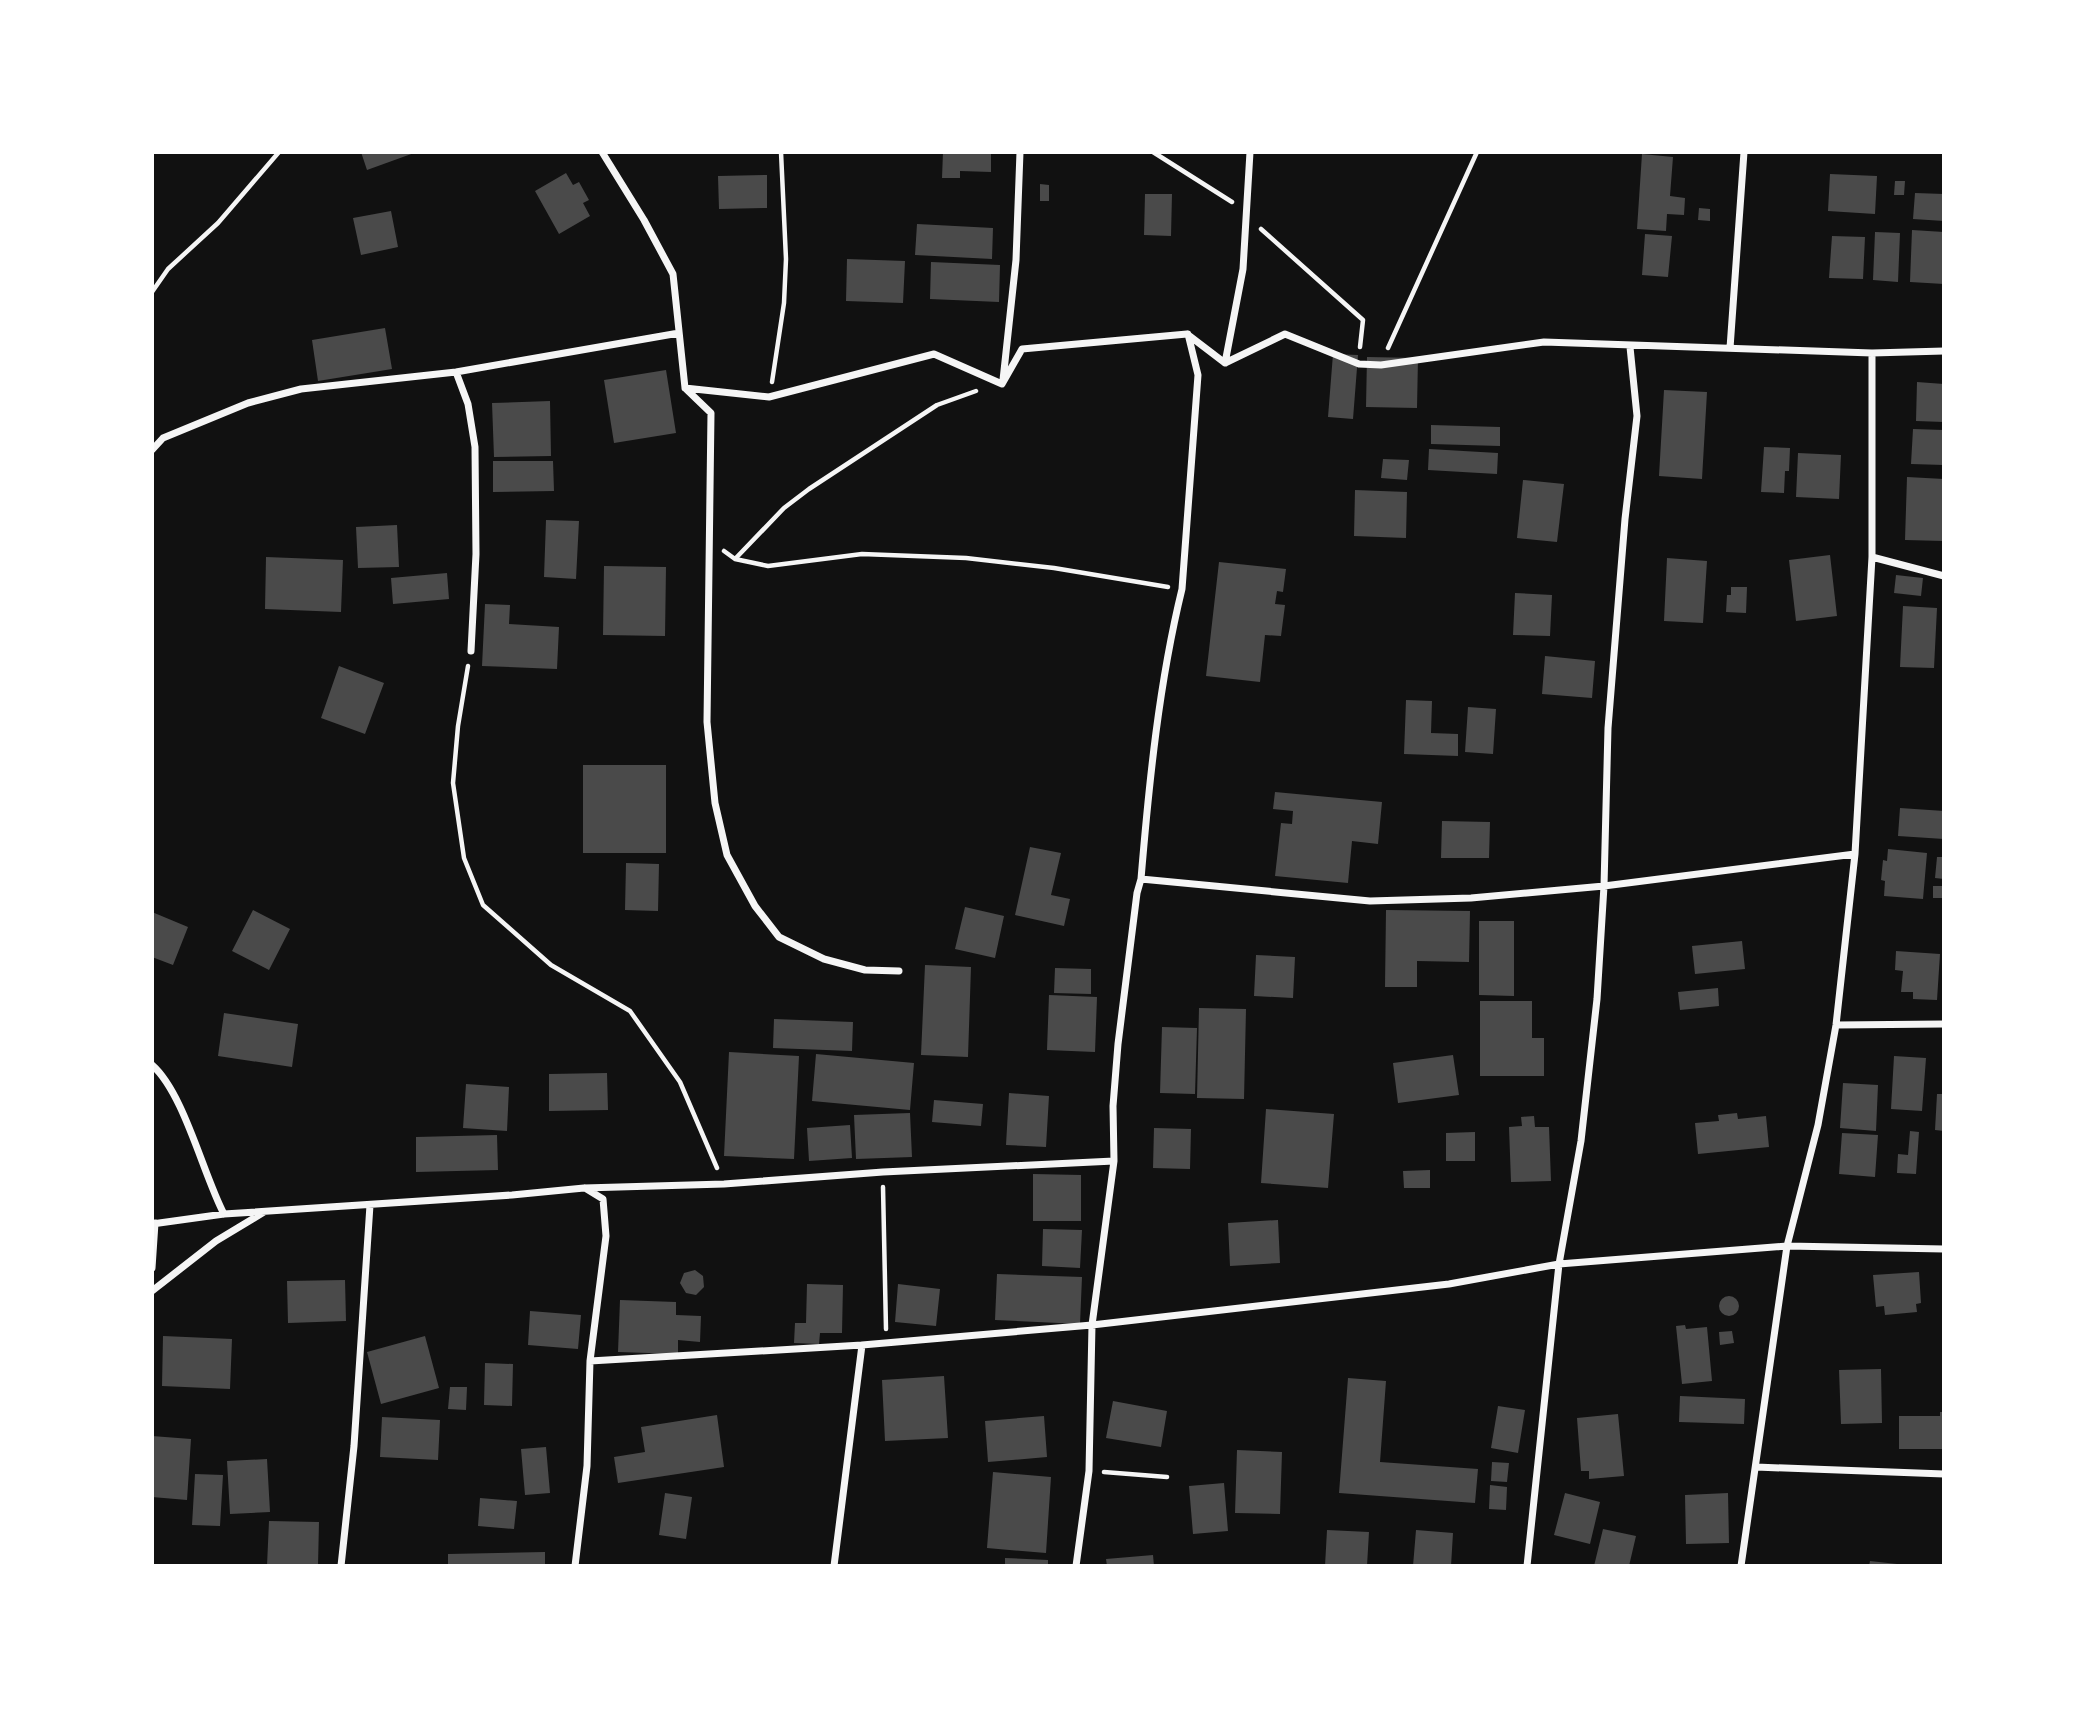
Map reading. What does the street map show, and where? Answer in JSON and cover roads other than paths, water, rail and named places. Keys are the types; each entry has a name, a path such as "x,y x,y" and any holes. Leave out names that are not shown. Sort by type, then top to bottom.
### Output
{"street":[{"path":"602,152 673,274 685,388 711,413 707,722 715,803 727,855 755,906 779,937 824,958 865,970 900,971"},
{"path":"1002,384 1016,260 1020,152"},
{"path":"1224,363 1243,269 1250,152"},
{"path":"1730,348 1744,152"},
{"path":"152,450 163,438 248,403 301,389 456,372 679,333"},
{"path":"1002,384 1022,349 1187,334 1224,363"},
{"path":"1076,1566 1090,1471 1091,1325 1114,1161 1113,1106 1118,1044 1141,879 1149,791 1174,622 1182,589 1198,375 1187,334"},
{"path":"1224,363 1285,334 1359,363 1381,365 1544,342 1872,353 1944,351"},
{"path":"1527,1566 1559,1264 1581,1141 1597,999 1604,886 1608,728 1625,519 1637,416 1630,346"},
{"path":"1741,1566 1787,1246 1818,1125 1836,1025 1855,854 1872,558 1872,353"},
{"path":"685,388 769,397 934,354 1002,384"},
{"path":"456,372 468,404 475,447 476,554 471,652"},
{"path":"1872,558 1944,576"},
{"path":"1141,879 1370,901 1471,898 1604,886 1855,854"},
{"path":"1836,1025 1944,1024"},
{"path":"152,1065 159,1071 174,1097 224,1214"},
{"path":"152,1268 154,1223 224,1214 584,1188 724,1184 883,1172 1114,1161"},
{"path":"575,1566 587,1466 590,1361 606,1236 603,1199 584,1188"},
{"path":"341,1566 354,1446 369,1205"},
{"path":"152,1291 216,1241 265,1212"},
{"path":"590,1361 862,1345 1091,1325 1449,1284 1559,1264 1787,1246 1944,1249"},
{"path":"834,1566 862,1345"},
{"path":"1756,1467 1944,1474"}]}
